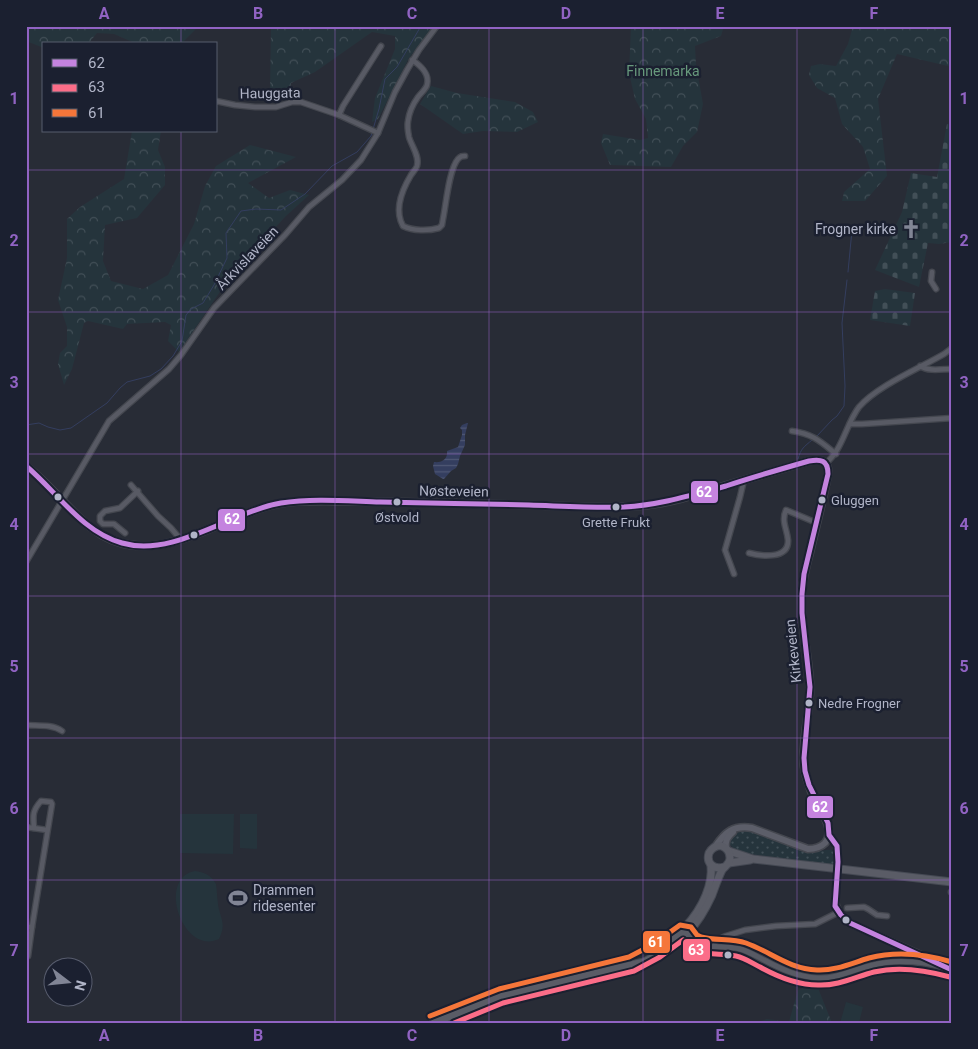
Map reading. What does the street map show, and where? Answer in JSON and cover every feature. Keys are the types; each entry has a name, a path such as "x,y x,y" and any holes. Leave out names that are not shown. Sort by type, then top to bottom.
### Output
{"main road":[{"name":"Nøsteveien","path":"26,466 41,478 88,525 104,536 119,543 145,547 181,540 271,505 325,501 592,507 640,506 670,502 809,461 817,460 824,462"},
{"name":"Kirkeveien","path":"824,462 828,469 828,474 804,574 802,613 810,687 804,758 805,772 809,785 828,824 829,835"},
{"path":"683,935 704,900 711,877 711,865 708,861 710,850 715,847 726,833 734,828 752,828 808,849 817,848 825,843 829,835"},
{"path":"434,1023 501,996 632,964 683,935 696,923 706,907 730,856 727,850 728,838 738,828"},
{"path":"715,847 720,846 753,859 952,882"},
{"path":"711,865 717,868 753,859"}],"street":[{"name":"Årkvislaveien","path":"26,562 109,421 169,369 210,312 309,208 354,168 368,149 412,60 437,26"},
{"path":"339,115 381,46"},
{"path":"412,60 423,69 428,81 426,88 411,109 408,124 408,136 417,156 418,164 405,185 401,199 400,219 403,226 424,230 439,228 442,225 452,174 458,159 461,156 466,156"},
{"name":"Hauggata","path":"218,102 235,106 276,107 297,101 339,115 375,132"},
{"path":"932,272 931,281 936,289"},
{"path":"824,462 836,454 857,410 866,401 887,386 952,348"},
{"path":"920,366 928,369 952,369"},
{"path":"850,424 952,418"},
{"path":"792,431 815,437 836,454"},
{"path":"734,574 725,550 744,480"},
{"path":"131,485 181,540"},
{"path":"126,533 114,524 103,524 100,521 100,516 105,510 120,508 138,491"},
{"path":"749,553 768,556 780,553 785,549 788,542 784,520 786,510 817,523"},
{"path":"26,725 51,726 62,731"},
{"path":"28,956 51,802 40,801 34,812 34,828"},
{"path":"26,828 47,830"},
{"name":"Kirkeveien","path":"829,835 836,844 837,850 835,902 839,912"},
{"path":"825,843 837,850"},
{"path":"847,908 864,907 877,914 887,916"},
{"path":"715,946 720,939 737,932 776,926 815,924 839,912 854,925 935,961 945,968"},
{"path":"26,927 32,927"},
{"path":"683,935 690,944 740,949 784,970 808,977 833,977 874,964 891,961 913,962 952,970"}],"green space":[{"path":"26,26 199,26 183,42 132,42 114,34 97,33 90,42 42,42 42,47 26,41"},
{"path":"271,26 434,26 409,58 378,119 372,122 375,98 395,49 395,36 372,32 315,72 291,83 289,94 270,95"},
{"name":"Finnemarka","path":"631,26 724,26 721,36 695,46 696,65 703,104 697,132 683,146 671,167 610,165 601,143 603,134 640,140 648,138 646,119 635,99 629,73"},
{"path":"853,26 952,26 952,67 897,54 878,99 887,176 865,201 842,201 844,192 870,169 863,147 842,124 835,98 817,88 809,75 811,66 820,64 836,66 848,44"},
{"path":"431,86 457,93 515,102 533,112 538,122 517,132 483,131 463,134 420,104"},
{"path":"947,124 952,125 952,242 928,243 919,287 875,270 902,212 911,173 937,177"},
{"path":"132,132 161,132 158,150 165,167 165,185 137,218 105,225 103,261 111,281 143,289 168,275 194,224 205,186 216,166 250,145 296,157 248,183 269,198 290,190 309,195 286,216 232,274 179,352 168,341 171,325 165,322 127,324 123,329 88,321 84,323 72,369 64,385 58,364 60,353 67,346 67,327 58,300 67,258 67,219 80,207 124,179"},
{"path":"885,289 915,293 910,326 870,320 875,291"},
{"path":"180,814 234,814 233,854 180,853"},
{"path":"240,814 257,814 257,849 240,848"},
{"path":"749,831 807,853 832,850 835,853 835,865 748,854 735,849 729,843 732,836 737,833"},
{"path":"195,871 207,874 216,884 223,925 219,939 206,941 195,937 185,927 179,914 176,900 177,887 183,877"},
{"path":"808,986 818,988 832,1023 756,1023 767,1019 789,1022 798,990"},
{"path":"846,1002 863,1007 859,1023 840,1023"}],"water":[{"path":"468,423 465,445 458,464 443,479 435,474 434,462 444,460 447,456 447,451 458,447 462,435 460,428"}],"waterway":[{"path":"26,425 39,423 60,430 71,428 107,403 127,382 150,376 161,369 173,356 182,341 186,315 191,309 203,303 214,285 227,258 226,233 241,211 256,209 281,210 305,194 332,166 357,152 371,136 385,79 397,67 421,26"},
{"path":"848,272 852,230"},
{"path":"817,436 844,406 842,323 847,280"},
{"path":"798,459 802,450 812,440"}],"transit line":[{"name":"62","path":"26,466 82,521 94,530 122,543 142,546 182,539 262,508 293,501 330,500 624,507 676,499 809,461 823,461 827,466 828,474 804,574 802,594 802,613 810,687 804,758 809,785 828,823 829,835 837,846 838,862 835,906 850,923 952,970"},
{"name":"61","path":"430,1016 499,989 629,957 652,945 680,925 691,927 701,937 746,943 798,967 807,969 830,969 869,958 900,954 921,955 952,962"},
{"name":"63","path":"454,1023 503,1003 634,971 660,957 683,940 694,950 739,957 781,977 811,985 833,984 874,972 893,969 931,972 950,977"}],"place":[{"name":"Frogner kirke","path":"911,229"},
{"name":"Gluggen","path":"822,500"},
{"name":"Østvold","path":"397,502"},
{"name":"Grette Frukt","path":"616,507"},
{"name":"Nedre Frogner","path":"809,703"},
{"name":"Drammen ridesenter","path":"238,898"}]}
